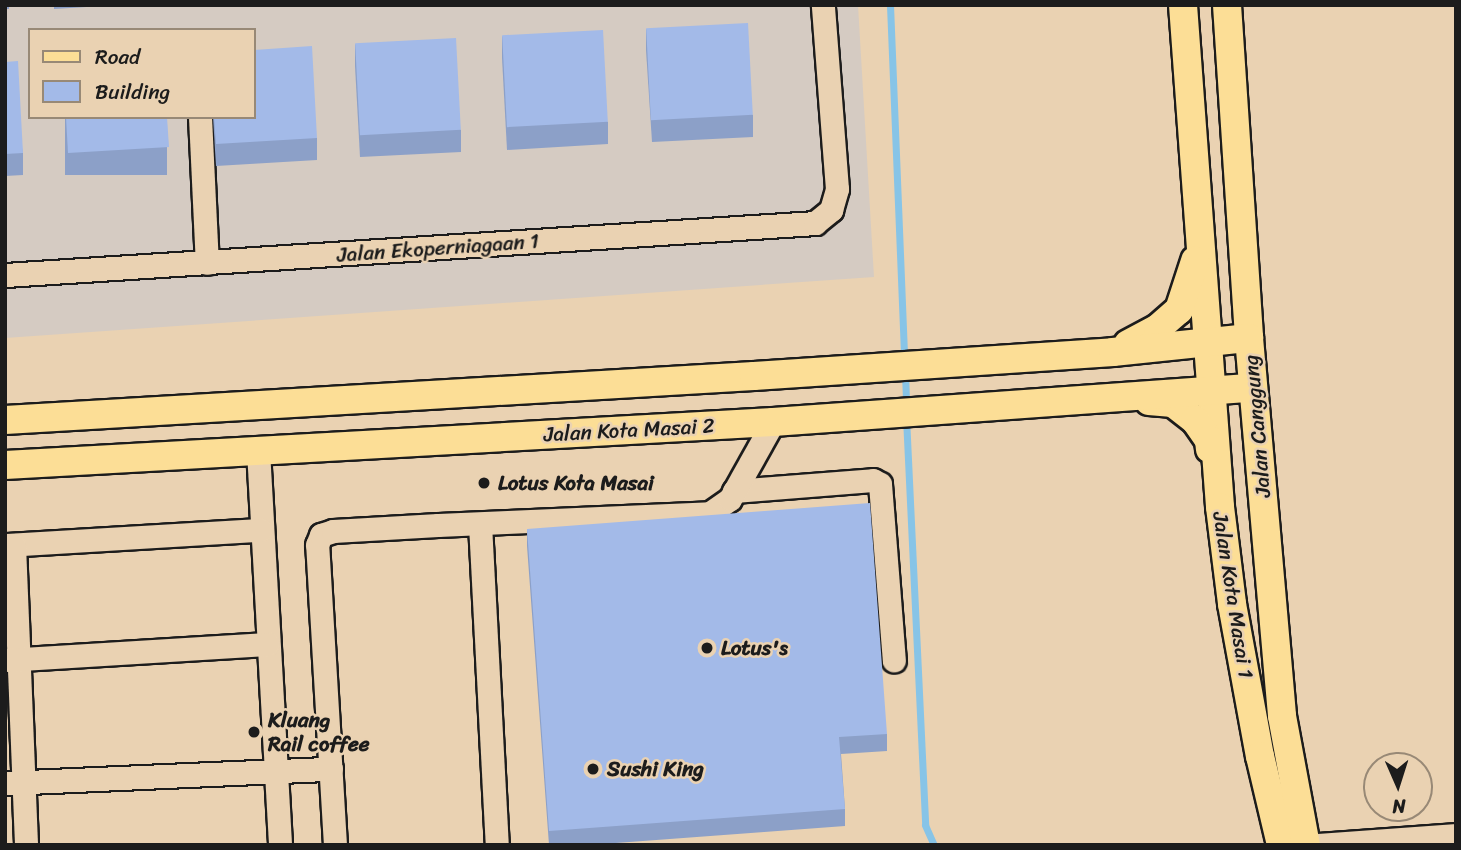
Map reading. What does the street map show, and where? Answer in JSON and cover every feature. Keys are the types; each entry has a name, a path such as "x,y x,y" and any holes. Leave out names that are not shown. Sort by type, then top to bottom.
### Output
{"main road":[{"path":"1183,5 1206,342"},
{"name":"Jalan Canggung","path":"1227,5 1249,338 1282,716 1306,845"},
{"path":"1113,352 1158,328 1179,310 1200,244"},
{"path":"5,420 904,366 1113,352 1249,338"},
{"name":"Jalan Kota Masai 1","path":"1206,342 1220,507 1239,642 1260,756 1281,845"},
{"name":"Jalan Kota Masai 2","path":"5,465 773,422 1253,388"},
{"path":"1110,398 1173,403 1195,420 1209,440 1220,507"}],"street":[{"name":"Jalan Ekoperniagaan 1","path":"5,275 804,226 824,218 836,200 823,5"},
{"path":"200,119 207,262"},
{"path":"335,845 318,539 333,531 710,513 722,507 734,491 773,422"},
{"path":"258,450 279,845"},
{"path":"734,491 787,485 877,482 882,489 894,660"},
{"path":"480,524 497,845"},
{"path":"26,845 14,783 9,545 261,530"},
{"path":"12,660 268,644"},
{"path":"14,783 331,769"},
{"path":"1319,845 1456,835"}],"shaded area":[{"path":"5,5 858,5 874,277 5,338"}],"building":[{"path":"748,23 753,115 651,120 646,28"},
{"path":"603,30 608,122 507,127 502,35"},
{"path":"456,38 461,130 360,135 355,43"},
{"path":"312,46 317,138 216,144 214,119 256,119 256,50"},
{"path":"18,61 23,153 5,154 5,62"},
{"path":"66,119 167,119 169,147 68,153"},
{"name":"Lotus's","path":"870,503 887,734 839,737 845,809 549,831 527,529"}],"waterway":[{"path":"890,5 904,360"},
{"path":"905,372 906,405"},
{"path":"906,417 925,825 934,845"}],"place":[{"name":"Lotus Kota Masai","path":"484,483"},
{"name":"Lotus's","path":"707,648"},
{"name":"Kluang Rail coffee","path":"254,732"},
{"name":"Sushi King","path":"593,769"}]}
